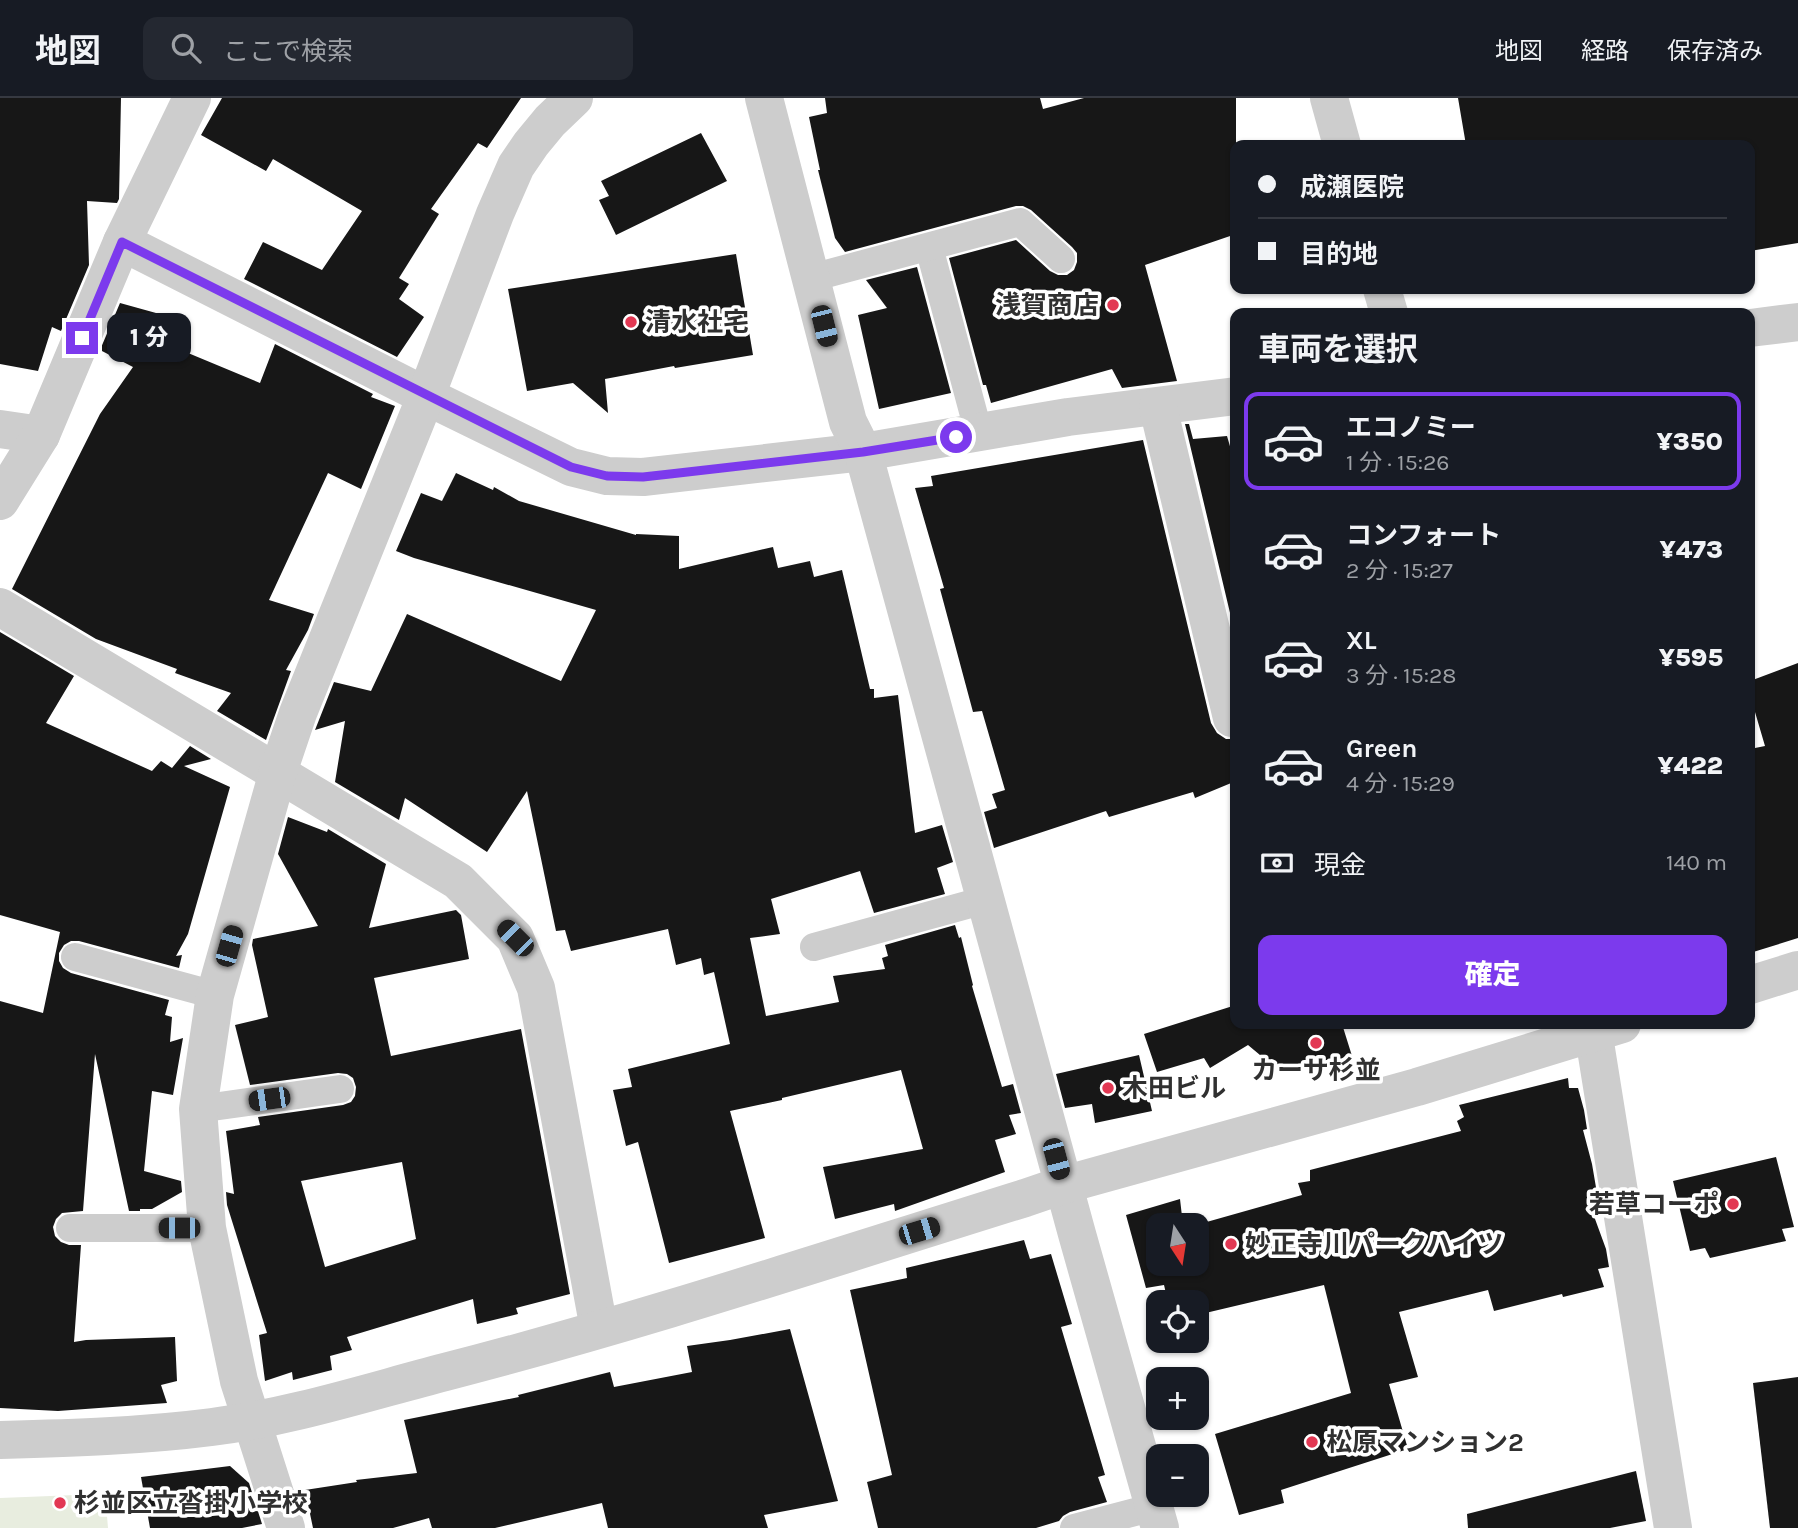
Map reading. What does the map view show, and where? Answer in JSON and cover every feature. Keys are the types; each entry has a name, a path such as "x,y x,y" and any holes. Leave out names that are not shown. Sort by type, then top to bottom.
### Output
{"street":[{"path":"0,501 41,435 122,242 192,98"},
{"path":"286,1528 239,1381 207,1228 198,1109 215,995 278,772 298,713 426,396 495,215 516,166 550,121 574,98"},
{"path":"764,98 848,422 863,452 1063,1185 1157,1517"},
{"path":"1329,98 1341,140"},
{"path":"122,242 571,467 607,476 643,477 863,452 1068,417 1230,397"},
{"path":"1755,327 1798,321"},
{"path":"1158,407 1230,710"},
{"path":"0,429 41,435"},
{"path":"0,607 458,881 515,938 536,988 599,1329"},
{"path":"1755,983 1798,970"},
{"path":"0,1440 96,1438 213,1427 289,1413 599,1329 1063,1185 1417,1087 1597,1029"},
{"path":"1603,1029 1673,1528"}],"lane":[{"path":"811,278 1020,222 1061,259"},
{"path":"929,247 979,433"},
{"path":"814,947 985,900"},
{"path":"75,957 215,995"},
{"path":"198,1109 340,1088"},
{"path":"70,1228 207,1228"},
{"path":"1074,1528 1157,1517"}],"shaded area":[{"path":"76,1495 107,1516 108,1528 0,1528 0,1498"}],"building":[{"path":"0,98 121,98 119,199 117,203 87,201 89,265 61,331 52,327 38,371 0,364"},
{"path":"222,98 521,98 487,148 478,143 431,209 439,214 399,278 409,284 399,299 424,317 397,357 244,279 263,242 322,270 362,211 273,159 266,171 201,135"},
{"path":"825,98 1040,98 1043,109 1084,98 1236,98 1236,140 1230,140 1230,236 1145,265 1177,381 1122,388 1112,369 991,403 986,385 983,385 949,258 1016,240 1050,271 1067,275 1074,270 1077,253 1031,210 1023,206 845,252 835,238 818,170 809,117 827,113"},
{"path":"1458,98 1798,98 1798,243 1755,250 1755,140 1465,140"},
{"path":"701,133 727,181 616,235 599,200 609,196 601,181"},
{"name":"清水社宅","path":"736,254 753,355 605,379 608,413 573,383 527,391 508,289"},
{"path":"917,267 951,393 879,409 858,315 887,308 866,280"},
{"path":"120,303 174,318 164,343 260,383 275,344 373,394 371,397 395,406 361,489 328,473 269,600 314,614 286,670 291,671 266,740 217,711 231,693 175,673 177,669 96,639 12,589 100,414 133,367 100,350"},
{"path":"1185,424 1189,424 1193,439 1227,436 1230,446 1230,613"},
{"path":"1143,440 1211,723 1217,733 1230,739 1230,783 1195,798 1193,792 1109,817 1106,811 994,848 984,812 997,808 992,794 1005,790 982,711 973,712 940,589 944,588 915,488 933,486 931,476"},
{"path":"456,473 493,490 494,487 519,501 636,535 679,536 679,569 773,547 778,568 810,561 814,577 842,570 870,689 874,689 874,698 898,695 915,833 942,825 953,862 937,868 945,894 874,913 860,871 771,899 780,934 750,938 766,1016 839,1002 833,976 885,969 882,958 888,956 885,945 955,925 959,938 961,937 972,986 1002,1087 1013,1084 1021,1113 1009,1115 1016,1134 995,1140 1005,1172 895,1211 894,1204 835,1219 823,1167 923,1149 901,1070 730,1111 765,1238 669,1263 638,1142 626,1146 613,1090 632,1087 628,1069 730,1044 714,972 704,975 701,958 676,965 668,929 571,951 565,930 556,931 527,791 487,852 405,798 399,820 335,782 345,721 315,730 334,682 371,691 407,614 561,681 596,610 396,551 421,493 442,501"},
{"path":"0,632 74,676 46,723 152,771 161,761 172,768 190,746 211,759 184,766 230,787 188,934 176,956 182,955 179,968 79,941 64,945 59,953 63,968 71,973 169,1000 165,1015 172,1017 170,1042 183,1038 173,1095 152,1091 144,1171 181,1181 182,1192 152,1209 129,1211 95,1054 83,1211 62,1213 53,1227 55,1236 61,1242 81,1245 74,1342 175,1337 177,1381 161,1385 167,1403 58,1411 0,1408 0,1001 43,1013 60,932 0,915"},
{"path":"1798,663 1798,938 1755,951 1755,748 1765,746 1755,712 1755,679"},
{"path":"288,817 327,832 328,829 386,864 369,928 456,910 461,915 469,959 374,978 391,1056 521,1029 570,1294 516,1308 518,1314 477,1324 473,1299 347,1337 352,1350 330,1356 332,1370 293,1380 292,1372 265,1381 259,1335 267,1333 227,1205 226,1192 234,1194 226,1131 260,1125 258,1117 343,1105 351,1102 356,1087 353,1078 338,1073 250,1085 235,1025 268,1017 252,945 253,939 318,926 278,854","holes":["402,1162 416,1239 325,1267 301,1181"]},
{"path":"1230,1007 1230,1029 1344,1029 1352,1056 1283,1074 1248,1045 1210,1068 1204,1058 1157,1072 1144,1034"},
{"name":"木田ビル","path":"1139,1055 1152,1111 1095,1123 1092,1104 1065,1108 1056,1074"},
{"path":"1568,1078 1569,1088 1578,1088 1587,1129 1583,1130 1599,1205 1591,1208 1606,1249 1609,1267 1598,1269 1604,1287 1563,1297 1562,1294 1494,1311 1488,1290 1399,1312 1418,1377 1389,1384 1408,1449 1281,1490 1284,1503 1239,1515 1215,1434 1351,1393 1324,1285 1209,1312 1209,1290 1165,1290 1164,1285 1146,1288 1126,1215 1180,1199 1182,1213 1146,1213 1146,1276 1209,1276 1209,1221 1302,1195 1298,1183 1310,1181 1310,1170 1461,1131 1457,1121 1464,1117 1459,1105"},
{"name":"若草コーポ","path":"1776,1157 1794,1227 1782,1229 1786,1241 1710,1258 1705,1248 1690,1251 1673,1181"},
{"path":"1024,1240 1030,1259 1051,1254 1072,1324 1061,1327 1105,1475 1098,1477 1107,1502 1070,1512 1059,1521 1036,1528 878,1528 867,1482 892,1475 850,1290 907,1278 906,1268"},
{"path":"790,1329 838,1501 764,1515 768,1528 608,1528 602,1503 495,1528 432,1528 429,1518 393,1528 313,1528 305,1490 357,1482 356,1480 417,1473 404,1420 519,1397 518,1395 610,1372 614,1387 692,1372 687,1346"},
{"path":"1798,1377 1798,1528 1770,1528 1753,1383"},
{"path":"230,1466 249,1483 262,1524 242,1528 150,1528 141,1477"},
{"path":"1636,1471 1646,1521 1610,1528 1468,1528 1467,1514"}],"place":[{"name":"浅賀商店","path":"1113,305"},
{"name":"清水社宅","path":"631,322"},
{"name":"カーサ杉並","path":"1316,1043"},
{"name":"木田ビル","path":"1108,1088"},
{"name":"若草コーポ","path":"1733,1204"},
{"name":"妙正寺川パークハイツ","path":"1231,1244"},
{"name":"松原マンション2","path":"1312,1442"},
{"name":"杉並区立沓掛小学校","path":"60,1503"}],"route":[{"path":"82,338 122,242 571,467 607,476 643,477 670,474 863,452 956,437"}]}
